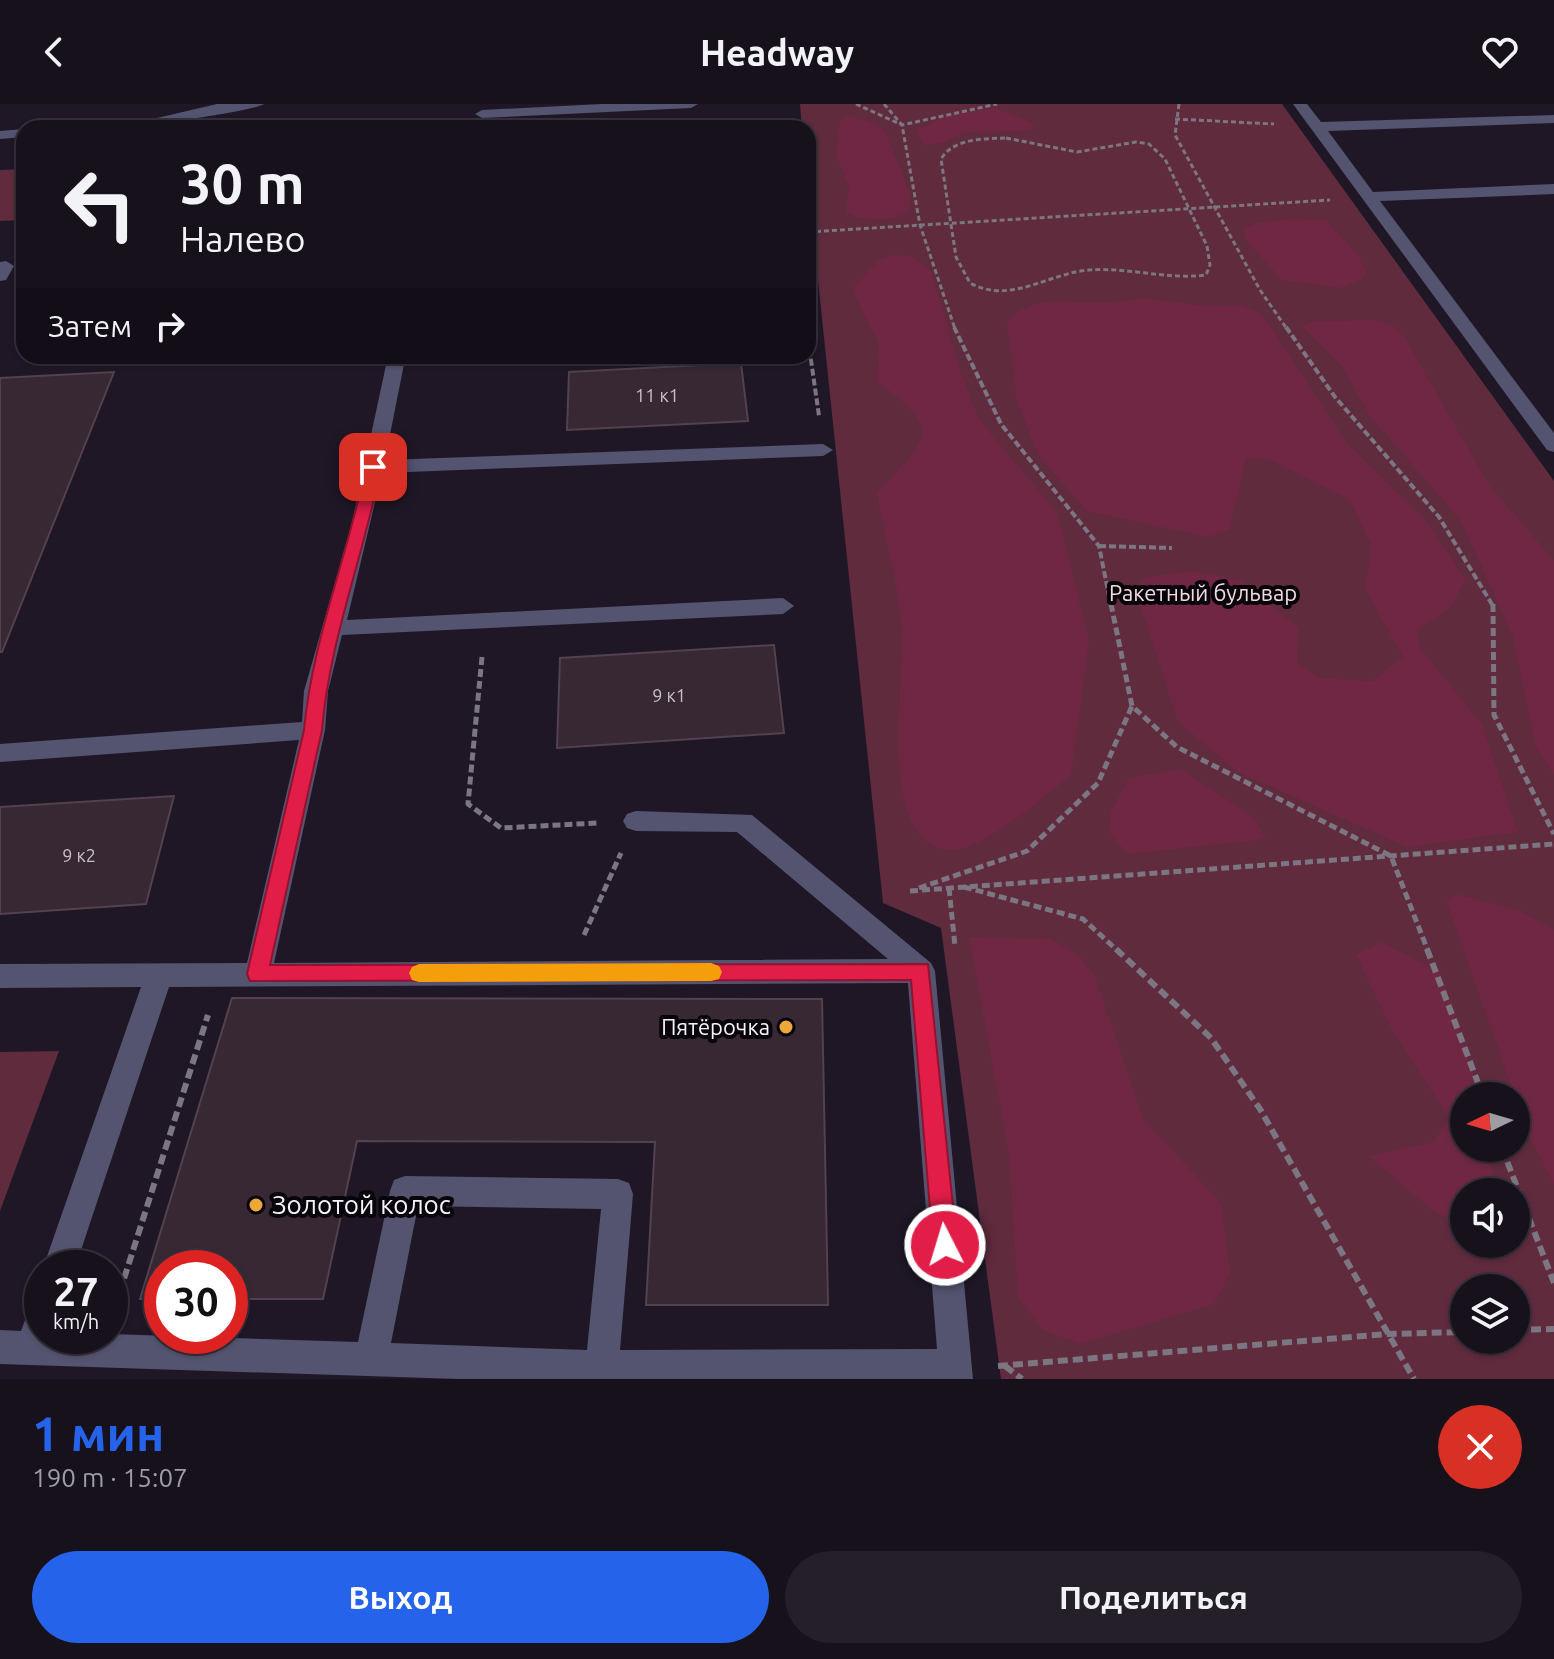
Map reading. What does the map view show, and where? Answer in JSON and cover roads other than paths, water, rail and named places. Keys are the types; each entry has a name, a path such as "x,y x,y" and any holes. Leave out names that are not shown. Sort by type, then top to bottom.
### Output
{"street":[{"path":"160,120 257,104"},
{"path":"481,115 691,104"},
{"path":"1300,104 1554,446"},
{"path":"192,120 195,113"},
{"path":"1316,127 1554,119"},
{"path":"1367,197 1554,189"},
{"path":"0,267 6,266 0,276"},
{"path":"258,974 313,730 316,691 373,467 395,364"},
{"path":"373,467 823,450"},
{"path":"333,628 783,606"},
{"path":"0,753 313,730"},
{"path":"128,1345 602,1373 956,1373 921,971 743,822 636,821"},
{"path":"0,976 921,971"},
{"path":"65,1250 160,973"},
{"path":"371,1360 405,1191 618,1194 602,1373"}],"place":[{"name":"Пятёрочка","path":"786,1027"},
{"name":"Золотой колос","path":"256,1205"}],"park label":[{"name":"Ракетный бульвар","path":"1203,593"}]}
